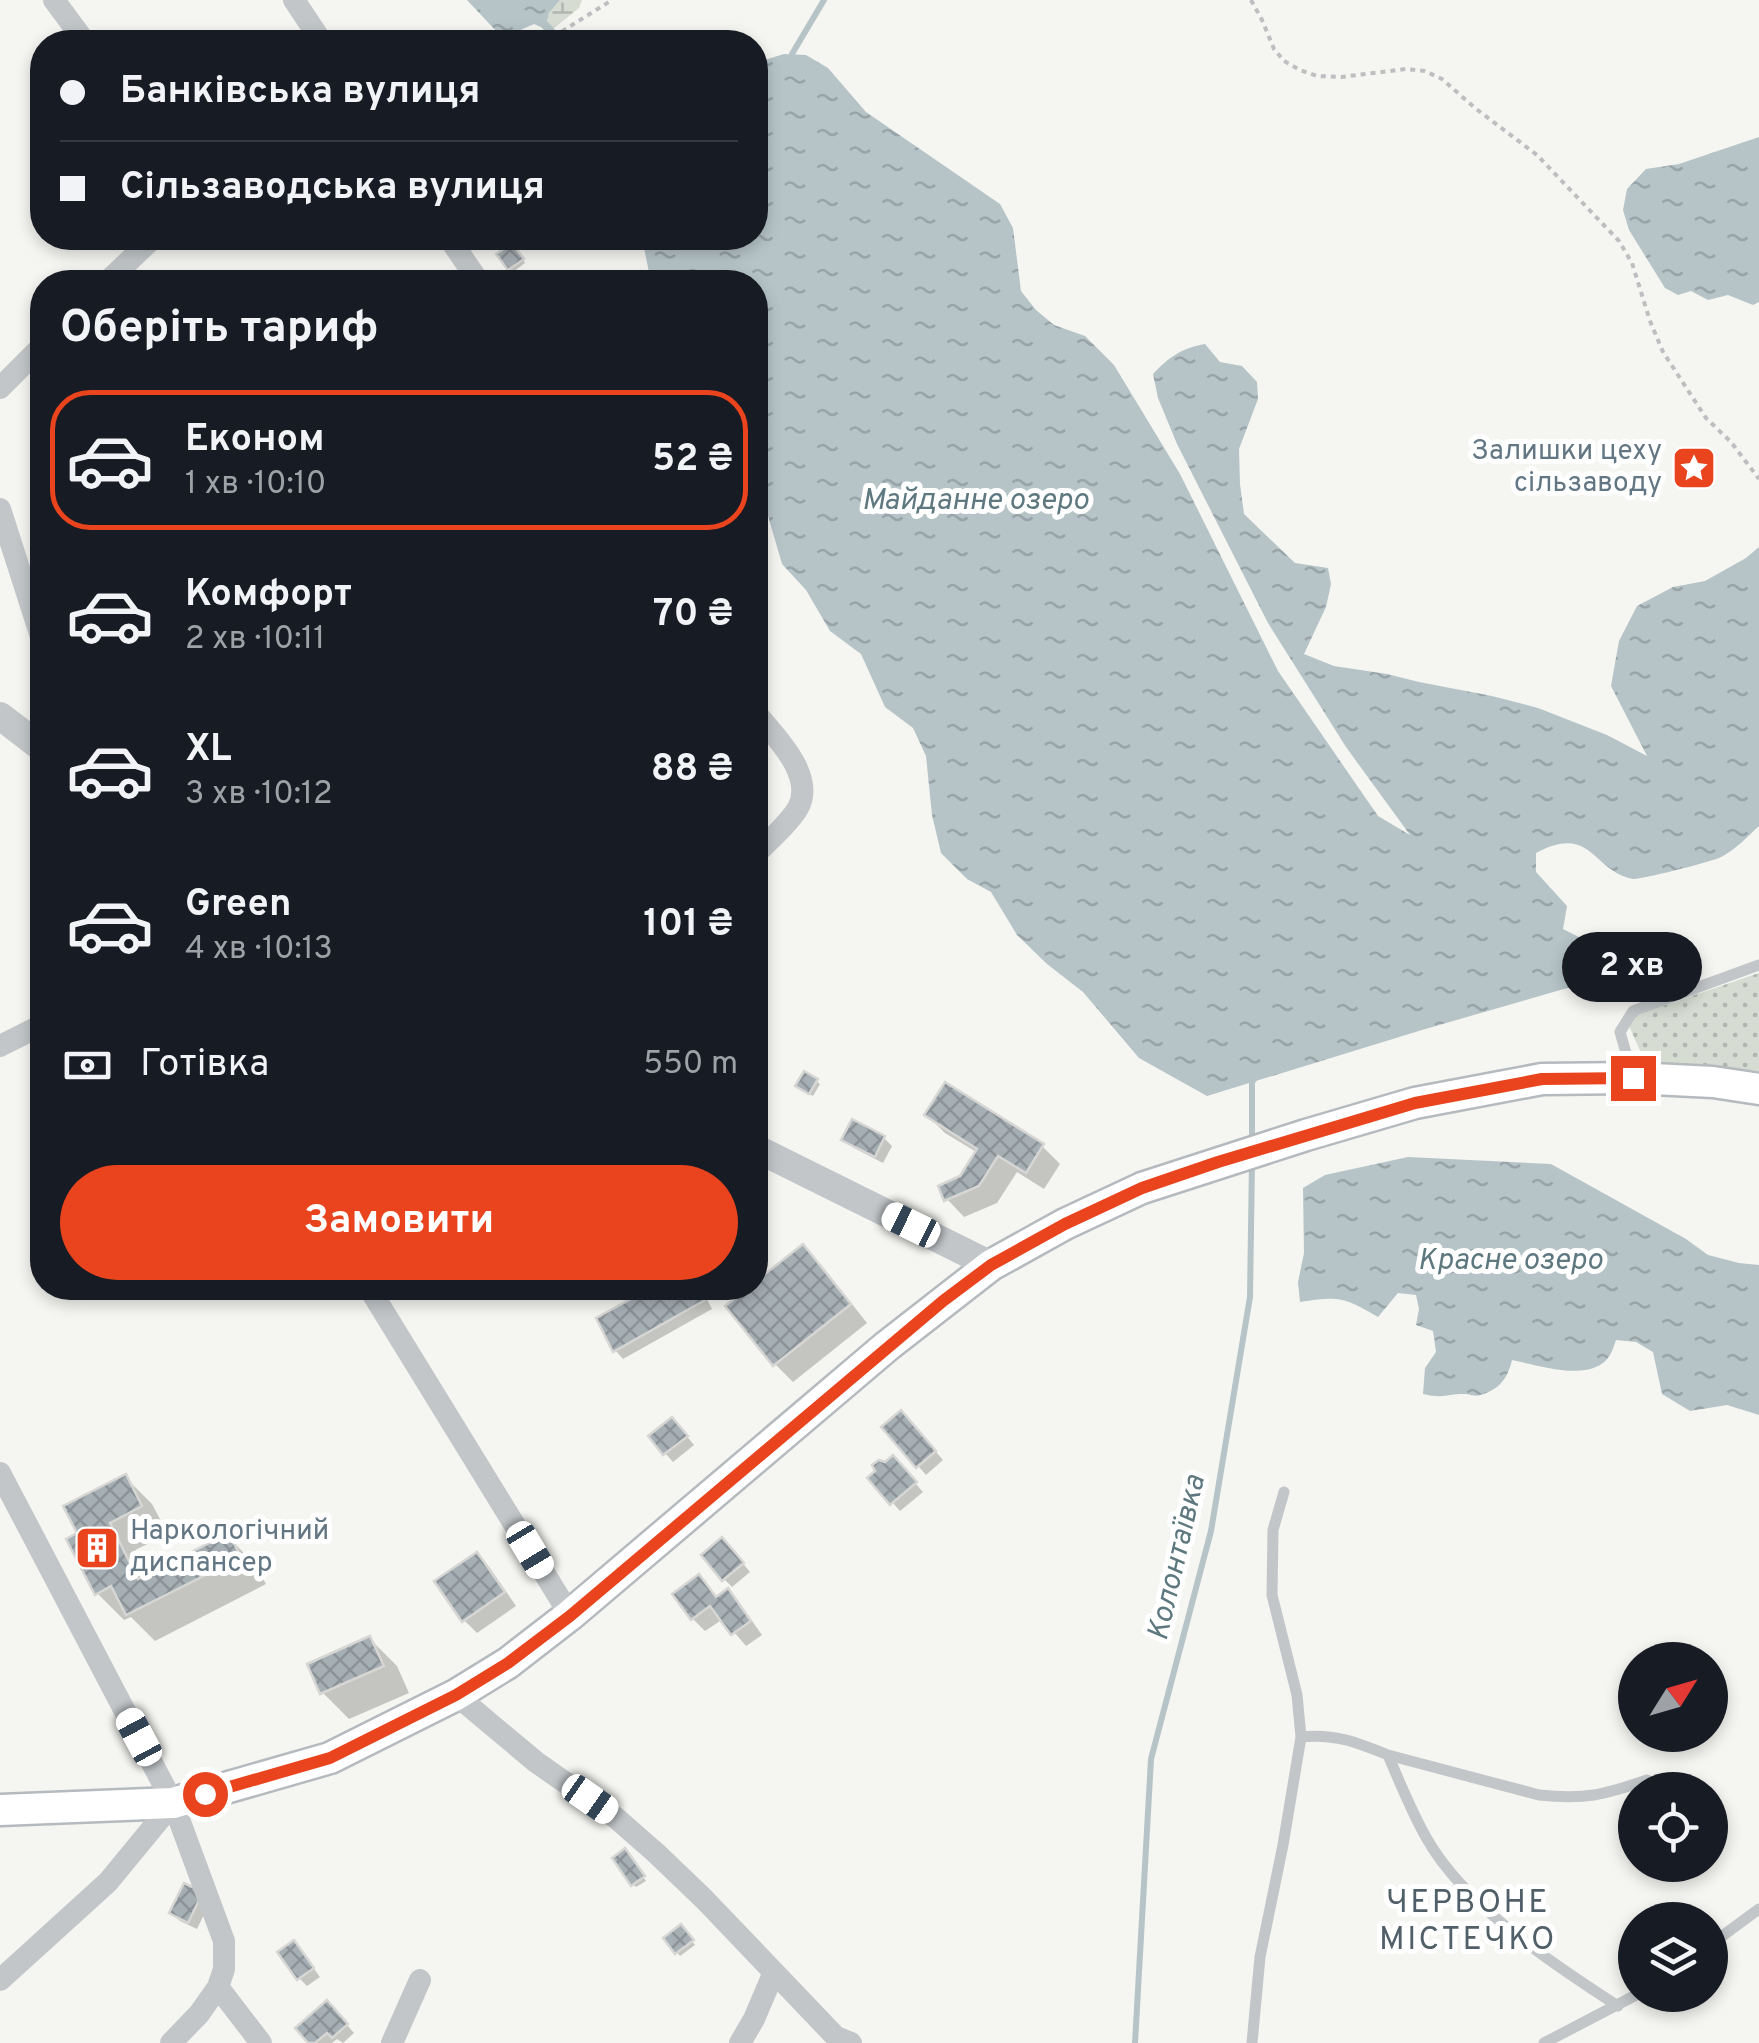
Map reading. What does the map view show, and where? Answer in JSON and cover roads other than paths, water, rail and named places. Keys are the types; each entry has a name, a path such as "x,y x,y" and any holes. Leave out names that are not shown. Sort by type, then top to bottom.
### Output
{"main road":[{"path":"0,1810 174,1803 330,1758 456,1695 508,1663 570,1616 887,1346 991,1265 1142,1188 1415,1103 1542,1079 1633,1078 1759,1089"}],"street":[{"path":"54,0 77,30"},
{"path":"294,0 314,30"},
{"path":"120,270 140,250"},
{"path":"0,388 30,358"},
{"path":"0,509 30,603"},
{"path":"0,716 30,739"},
{"path":"768,728 795,761 801,784 801,804 768,841"},
{"path":"0,1046 30,1031"},
{"path":"768,1154 991,1265"},
{"path":"376,1300 570,1616"},
{"path":"0,1472 174,1803 224,1942 224,1968 218,1986 199,2014 171,2043"},
{"path":"456,1695 536,1762 616,1818 704,1899 836,2037 851,2043"},
{"path":"0,1980 108,1882 174,1803"},
{"path":"740,2043 774,1972"},
{"path":"392,2043 420,1980"},
{"path":"218,1986 261,2043"}],"lane":[{"path":"1633,1078 1620,1032 1634,1011 1759,965"},
{"path":"1252,2043 1260,1957 1302,1737 1297,1696 1272,1594 1273,1530 1284,1492"},
{"path":"1302,1737 1341,1737 1388,1755 1538,1795 1585,1798 1618,1788"},
{"path":"1388,1755 1428,1842 1453,1874 1522,1938 1618,2006 1544,2043"},
{"path":"1728,1932 1759,1909"}],"water":[{"path":"467,0 560,0 547,21 555,30 544,30 534,24 520,30 495,30"},
{"name":"Майданне озеро","path":"784,54 806,55 828,68 866,112 1000,204 1013,228 1021,291 1054,325 1085,336 1114,365 1180,474 1278,671 1378,816 1410,835 1346,747 1268,623 1177,444 1158,398 1153,374 1170,358 1189,348 1205,344 1220,362 1242,366 1257,382 1258,399 1239,449 1244,514 1295,563 1328,568 1331,584 1326,607 1304,654 1334,666 1538,708 1607,735 1647,756 1611,686 1619,641 1637,606 1673,587 1705,581 1759,547 1759,826 1733,850 1717,858 1638,879 1619,874 1590,852 1569,843 1536,853 1536,872 1567,906 1563,929 1579,937 1595,958 1581,984 1207,1096 1139,1058 1083,992 1017,935 991,892 967,879 941,853 932,815 926,756 913,728 885,707 861,654 830,631 806,590 782,564 768,516 768,270 649,270 644,250 768,250 768,59"},
{"path":"1759,137 1759,302 1753,305 1728,295 1708,300 1691,291 1678,295 1665,288 1629,230 1623,210 1627,189 1646,169 1679,164"},
{"name":"Красне озеро","path":"1408,1157 1551,1164 1708,1255 1759,1265 1759,1415 1727,1405 1690,1411 1662,1394 1653,1352 1636,1342 1616,1340 1610,1355 1591,1369 1564,1370 1512,1360 1502,1382 1487,1393 1423,1394 1425,1368 1436,1352 1433,1331 1416,1325 1416,1295 1398,1293 1378,1317 1341,1300 1300,1302 1298,1282 1304,1253 1303,1188 1325,1175"}],"waterway":[{"path":"792,54 824,0"},
{"name":"Колонтаївка","path":"1252,1143 1252,1082 1256,1077"},
{"name":"Колонтаївка","path":"1135,2043 1151,1759 1211,1531 1250,1297 1252,1161"}],"place":[{"name":"Залишки цеху сільзаводу","path":"1694,468"},
{"name":"Наркологічний диспансер","path":"97,1548"}],"district":[{"name":"ЧЕРВОНЕ МІСТЕЧКО","path":"1468,1922"}]}
